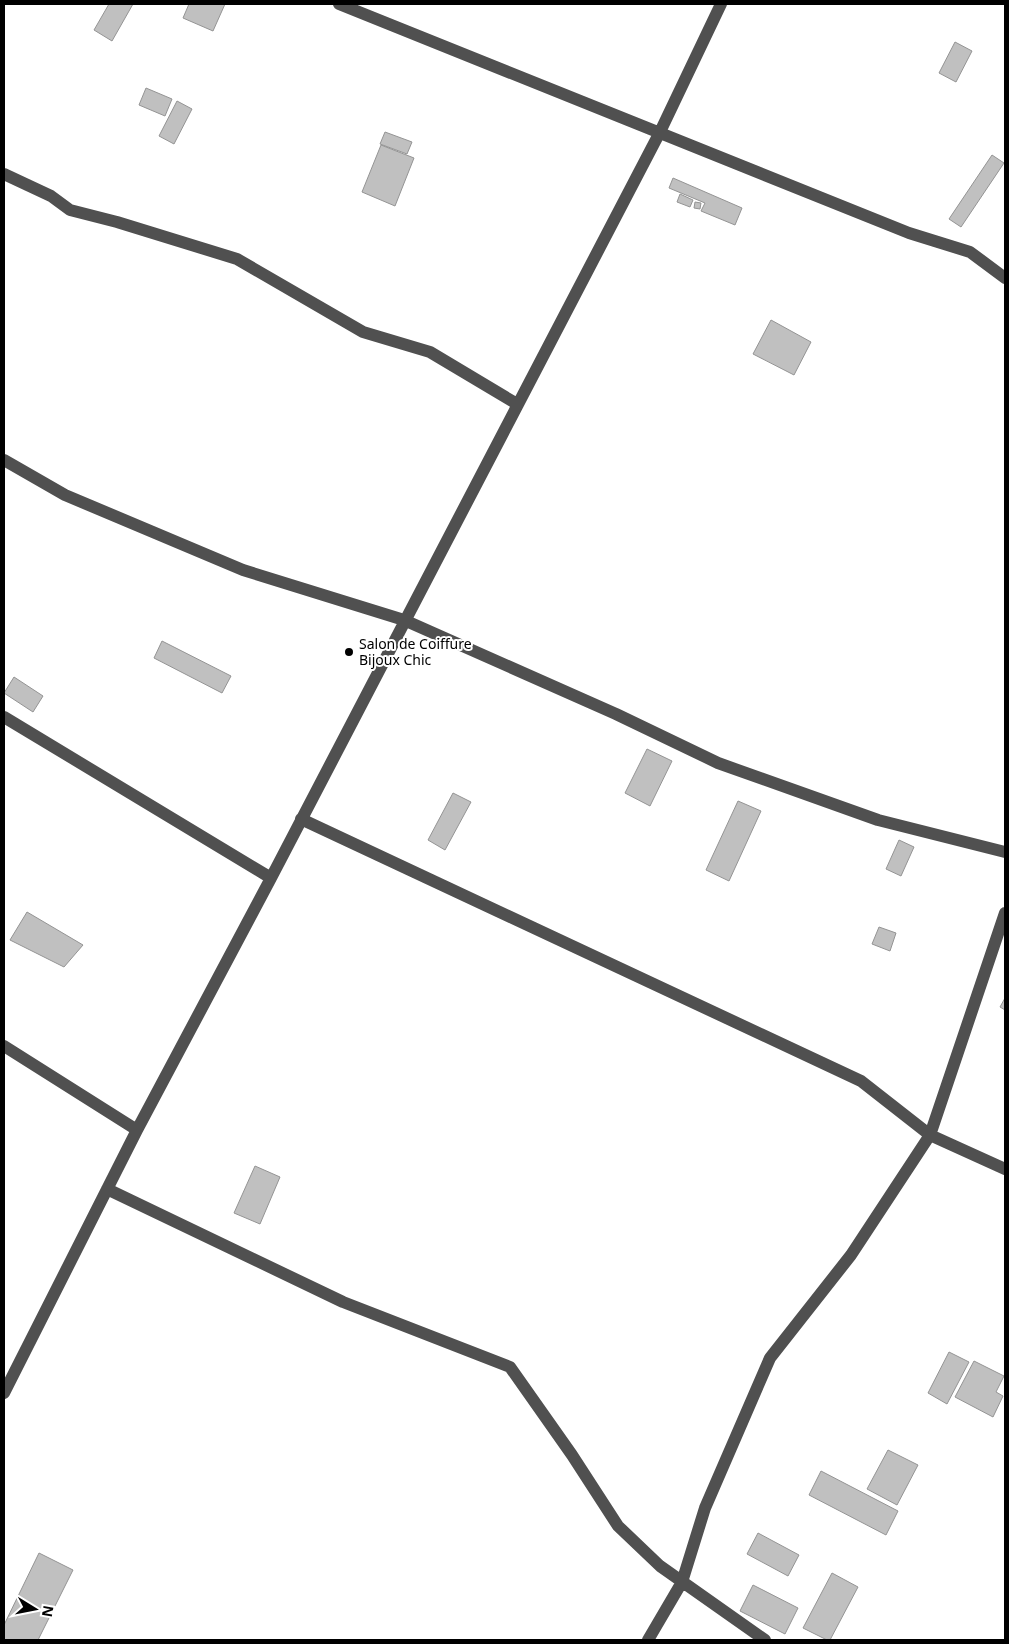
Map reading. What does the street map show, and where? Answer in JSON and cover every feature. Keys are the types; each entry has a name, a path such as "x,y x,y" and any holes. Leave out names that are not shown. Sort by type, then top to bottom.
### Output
{"street":[{"path":"339,4 909,233 970,252 1005,278"},
{"path":"4,1393 137,1130 271,878 660,132 721,4"},
{"path":"4,174 51,196 70,210 117,222 237,259 363,332 430,352 517,404"},
{"path":"4,460 66,495 243,570 404,620 616,714 718,762 878,820 1005,852"},
{"path":"4,717 271,878"},
{"path":"301,819 861,1081 930,1135 1005,1169"},
{"path":"648,1640 682,1582 705,1508 770,1358 852,1255 930,1135 1005,913"},
{"path":"4,1046 137,1130"},
{"path":"107,1189 343,1302 510,1367 572,1454 618,1526 660,1566 765,1640"}],"building":[{"path":"109,4 133,4 112,41 94,30"},
{"path":"189,4 225,4 213,31 183,18"},
{"path":"955,42 972,51 956,82 939,73"},
{"path":"146,88 172,99 165,116 139,105"},
{"path":"177,101 192,109 174,144 159,136"},
{"path":"385,132 412,142 407,154 380,144"},
{"path":"381,145 414,158 395,206 362,192"},
{"path":"992,155 1004,163 961,227 949,219"},
{"path":"673,178 742,208 735,225 701,211 705,203 669,188"},
{"path":"680,194 693,200 690,207 677,202"},
{"path":"695,202 701,203 700,209 694,208"},
{"path":"771,320 811,342 794,375 753,354"},
{"path":"162,641 231,676 222,693 154,658"},
{"path":"14,677 43,696 33,712 4,693"},
{"path":"647,749 672,761 650,806 625,793"},
{"path":"453,793 471,802 445,850 428,840"},
{"path":"738,801 761,811 729,881 706,870"},
{"path":"899,840 914,847 901,876 886,869"},
{"path":"27,912 83,945 64,967 10,940"},
{"path":"879,927 896,933 890,951 872,944"},
{"path":"1005,998 1005,1010 1000,1007"},
{"path":"255,1166 280,1177 260,1224 234,1213"},
{"path":"949,1352 969,1362 947,1404 928,1393"},
{"path":"974,1361 1004,1376 996,1392 1003,1396 993,1417 955,1397"},
{"path":"888,1450 918,1465 897,1505 867,1489"},
{"path":"821,1471 898,1511 886,1535 809,1495"},
{"path":"758,1533 799,1555 788,1576 747,1554"},
{"path":"39,1553 73,1570 38,1640 4,1640 4,1625"},
{"path":"832,1573 858,1587 830,1640 827,1640 803,1628"},
{"path":"753,1585 798,1608 785,1634 740,1611"}],"place":[{"name":"Salon de Coiffure Bijoux Chic","path":"349,652"}]}
